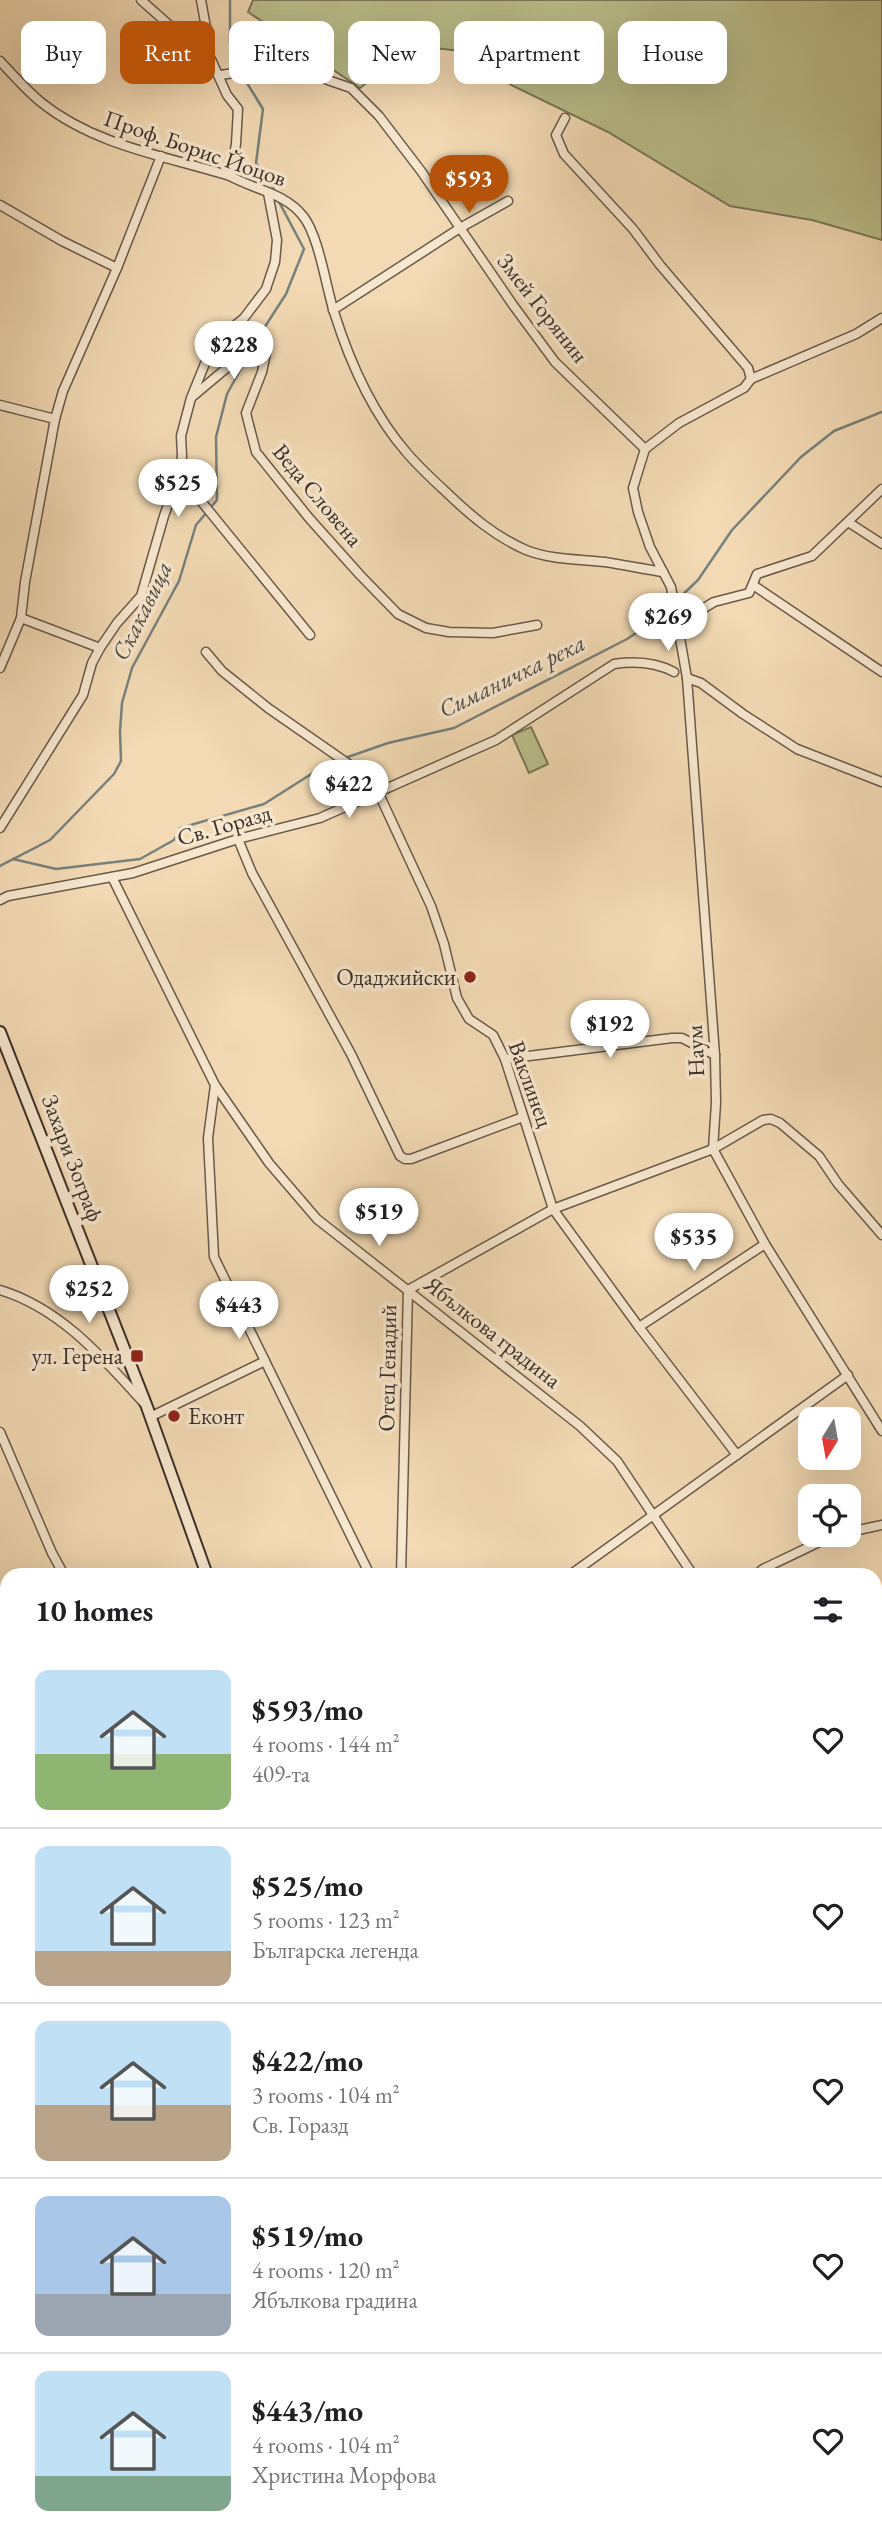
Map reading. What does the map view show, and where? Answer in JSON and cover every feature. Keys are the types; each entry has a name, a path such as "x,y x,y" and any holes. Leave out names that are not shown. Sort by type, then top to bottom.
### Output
{"street":[{"path":"141,0 165,21"},
{"path":"201,0 205,21"},
{"name":"Проф. Борис Йоцов","path":"0,61 43,103 78,127 108,140 230,176 286,199 305,218 314,240 333,310 367,395 386,427 408,454 475,520 505,540 530,551 564,559 604,562 663,572"},
{"path":"215,65 227,95 238,110 236,144 230,176"},
{"name":"Змей Горянин","path":"220,75 248,71 284,71 319,77 351,88 379,116 421,171 513,306 555,362 645,449"},
{"path":"565,118 556,135 564,155 633,229 660,265 748,368 751,379"},
{"path":"0,668 21,618 25,582 55,419 63,391 117,268 161,156"},
{"path":"0,828 83,695 92,663 100,648 117,623 141,596 179,474 181,436 191,398 208,356 223,335 244,318 266,289 275,262 277,240 268,193"},
{"path":"333,310 460,228 508,201"},
{"path":"0,205 62,241 117,268"},
{"path":"645,449 679,423 744,388 751,379 856,334 882,318"},
{"name":"Веда Словена","path":"191,398 229,366 253,338 263,341 266,354 262,372 246,413 256,452 309,518 369,584 398,614 426,628 449,632 493,633 537,625"},
{"path":"0,405 55,419"},
{"name":"Наум","path":"645,449 633,488 638,512 671,587 687,678 716,1055 713,1149"},
{"path":"179,474 310,635"},
{"path":"678,624 714,602 749,593 757,574 812,556 882,489"},
{"path":"848,522 882,544"},
{"path":"753,585 882,672"},
{"path":"21,618 100,648"},
{"name":"Ваклинец","path":"206,652 222,671 268,708 354,765 373,781 431,906 444,944 457,998 469,1019 493,1035 505,1059 553,1209 737,1455"},
{"name":"Св. Горазд","path":"0,900 8,895 62,884 133,873 238,839 320,818 496,740 614,664 631,661 663,666 674,672"},
{"path":"687,678 701,683 797,749 882,782"},
{"path":"238,839 252,873 351,1054 400,1156 411,1159 523,1117"},
{"name":"Ябълкова градина","path":"112,877 215,1085 269,1163 317,1219 580,1426 617,1461 689,1568"},
{"name":"Захари Зограф","path":"0,1032 149,1412 205,1568"},
{"path":"505,1059 673,1038 682,1038 716,1055"},
{"path":"215,1085 208,1138 215,1257 367,1568"},
{"name":"Отец Генадий","path":"401,1568 408,1290 553,1209 713,1149 763,1120 771,1119 780,1123 819,1156 838,1184 882,1235"},
{"path":"713,1149 765,1244 879,1419 882,1432"},
{"path":"639,1327 765,1244"},
{"path":"0,1290 32,1303 77,1334 101,1356 149,1412 265,1360"},
{"path":"580,1568 848,1375"},
{"path":"0,1432 60,1568"},
{"path":"861,1529 882,1525"},
{"path":"765,1568 809,1547"}],"green space":[{"path":"253,0 882,0 882,240 812,220 730,206 608,132 510,84 604,84 604,21 454,21 454,50 440,49 440,21 348,21 348,80 334,70 334,21 261,21 248,12"},
{"path":"531,727 548,764 529,773 512,735"}],"waterway":[{"name":"Скакавица","path":"230,0 230,21"},
{"name":"Скакавица","path":"248,84 263,109 256,163 270,180 275,192"},
{"name":"Скакавица","path":"0,866 50,840 114,774 121,761 122,703 132,668 179,581 196,525 217,500 216,437 227,394 257,339 286,294 304,249 277,198"},
{"name":"Симаничка река","path":"677,600 698,580 732,530 801,457 834,431 882,412"},
{"name":"Симаничка река","path":"345,758 388,743 454,728 627,639 656,620 672,605"},
{"name":"Симаничка река","path":"13,859 56,869 140,859 174,840 180,828 264,804 324,766 339,760"}],"place":[{"name":"Одаджийски","path":"470,977"},
{"name":"ул. Герена","path":"137,1356"},
{"name":"Еконт","path":"174,1416"}]}
